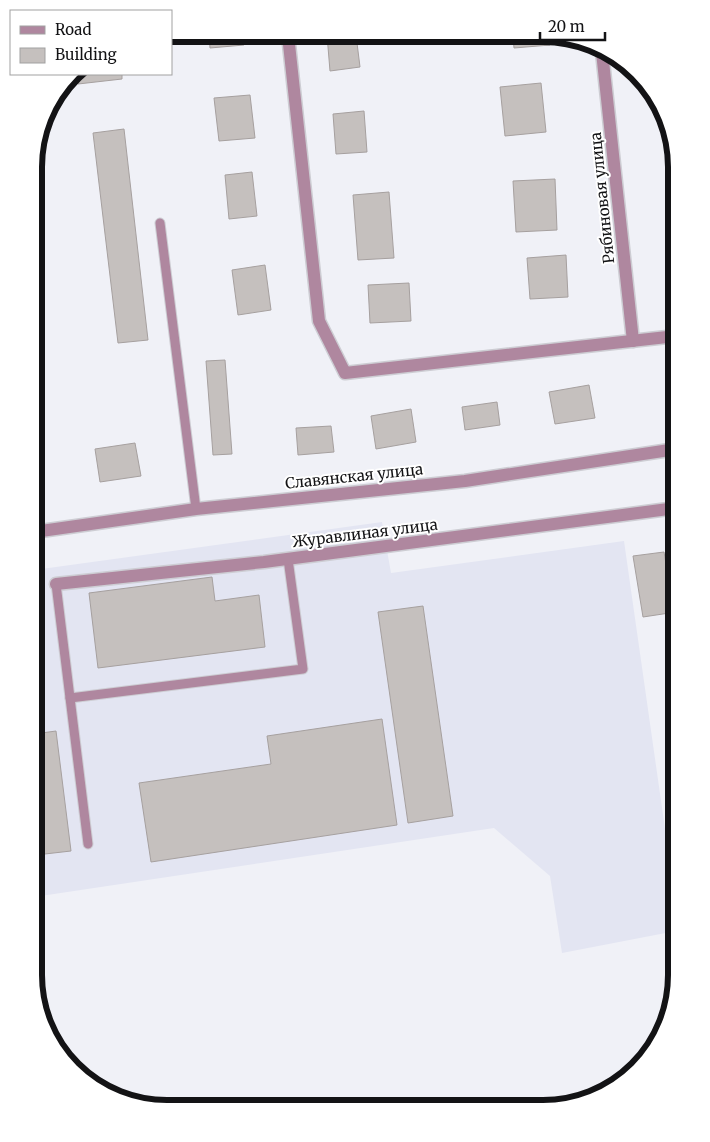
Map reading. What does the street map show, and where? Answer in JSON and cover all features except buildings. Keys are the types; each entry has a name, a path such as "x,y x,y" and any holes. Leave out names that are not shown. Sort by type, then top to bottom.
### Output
{"street":[{"path":"289,43 319,321 345,372 668,337"},
{"name":"Рябиновая улица","path":"603,58 633,341"},
{"name":"Славянская улица","path":"42,531 196,509 466,481 668,450"},
{"name":"Журавлиная улица","path":"56,584 288,559 668,509"}],"lane":[{"path":"160,223 196,509"},
{"path":"70,698 303,669 288,559"},
{"path":"56,584 88,844"}],"shaded area":[{"path":"382,522 391,573 624,541 667,844 667,933 562,953 550,876 494,828 42,896 42,569"}]}
